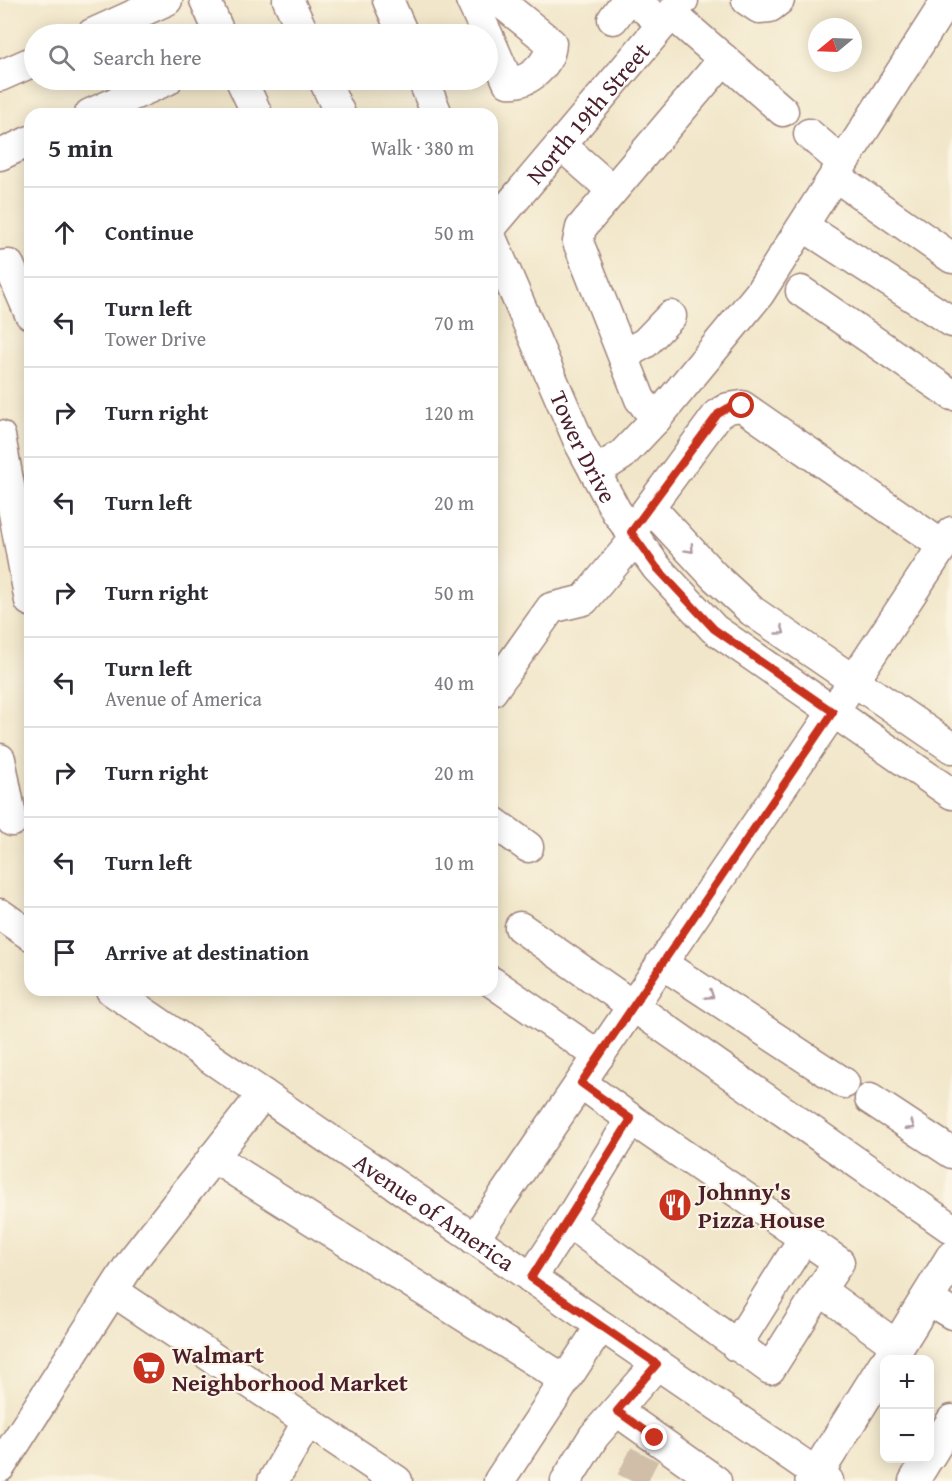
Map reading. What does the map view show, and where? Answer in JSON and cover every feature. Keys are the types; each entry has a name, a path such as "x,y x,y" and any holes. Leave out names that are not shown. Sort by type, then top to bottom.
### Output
{"main road":[{"path":"892,1355 939,1307 952,1258"},
{"path":"819,1478 880,1374"}],"street":[{"path":"114,24 167,0"},
{"path":"205,0 216,24"},
{"path":"288,0 299,24"},
{"path":"388,0 399,24"},
{"path":"471,0 482,24"},
{"path":"498,0 551,43 551,53 530,78 519,83 508,82 498,60"},
{"path":"747,0 759,8 770,7 778,0"},
{"path":"595,472 622,455 656,419 759,294 947,0"},
{"path":"625,6 672,13 783,111"},
{"name":"North 19th Street","path":"498,219 672,13"},
{"path":"656,419 640,399 578,242 581,228 723,59"},
{"path":"0,76 24,65"},
{"path":"104,108 144,90"},
{"path":"245,90 253,108"},
{"path":"329,90 337,108"},
{"path":"427,90 435,108"},
{"path":"809,134 839,170 952,258"},
{"path":"0,155 24,144"},
{"path":"561,145 612,190"},
{"path":"803,226 952,322"},
{"name":"Tower Drive","path":"498,254 580,444 616,511 657,568 714,629 952,794"},
{"path":"0,266 9,265 24,300"},
{"path":"801,291 952,394"},
{"path":"623,355 645,343 671,316"},
{"path":"474,1239 833,712 947,539 899,515 742,406 728,408 718,414 584,600 551,608 498,683"},
{"path":"0,436 19,476 24,533"},
{"path":"650,507 715,577 752,611 952,748"},
{"path":"731,641 752,611"},
{"path":"0,759 14,818"},
{"path":"498,825 528,847"},
{"path":"0,914 24,931"},
{"path":"520,927 634,1004 952,1229"},
{"path":"661,963 844,1083"},
{"path":"498,986 599,1056"},
{"name":"Avenue of America","path":"120,996 657,1364 819,1478"},
{"path":"568,1222 770,1369 839,1262 581,1083"},
{"path":"0,1467 132,1261 263,1094"},
{"path":"870,1099 949,1143"},
{"path":"531,1278 631,1119"},
{"path":"213,1157 565,1380"},
{"path":"736,1346 804,1238"},
{"path":"820,1290 888,1355"},
{"path":"113,1291 397,1481"},
{"path":"499,1481 601,1326"},
{"path":"566,1481 594,1436 657,1364"},
{"path":"617,1411 652,1443 700,1474"},
{"path":"934,1449 952,1420"},
{"path":"273,1481 308,1421"},
{"path":"914,1481 925,1463"}],"tunnel":[{"path":"631,1481 648,1448"}],"place":[{"name":"Johnny's Pizza House","path":"675,1205"},
{"name":"Walmart Neighborhood Market","path":"149,1368"}],"route":[{"path":"655,1438 617,1411 657,1364 531,1278 631,1119 581,1083 833,712 714,629 657,568 631,532 718,414 728,408 742,406"}]}
